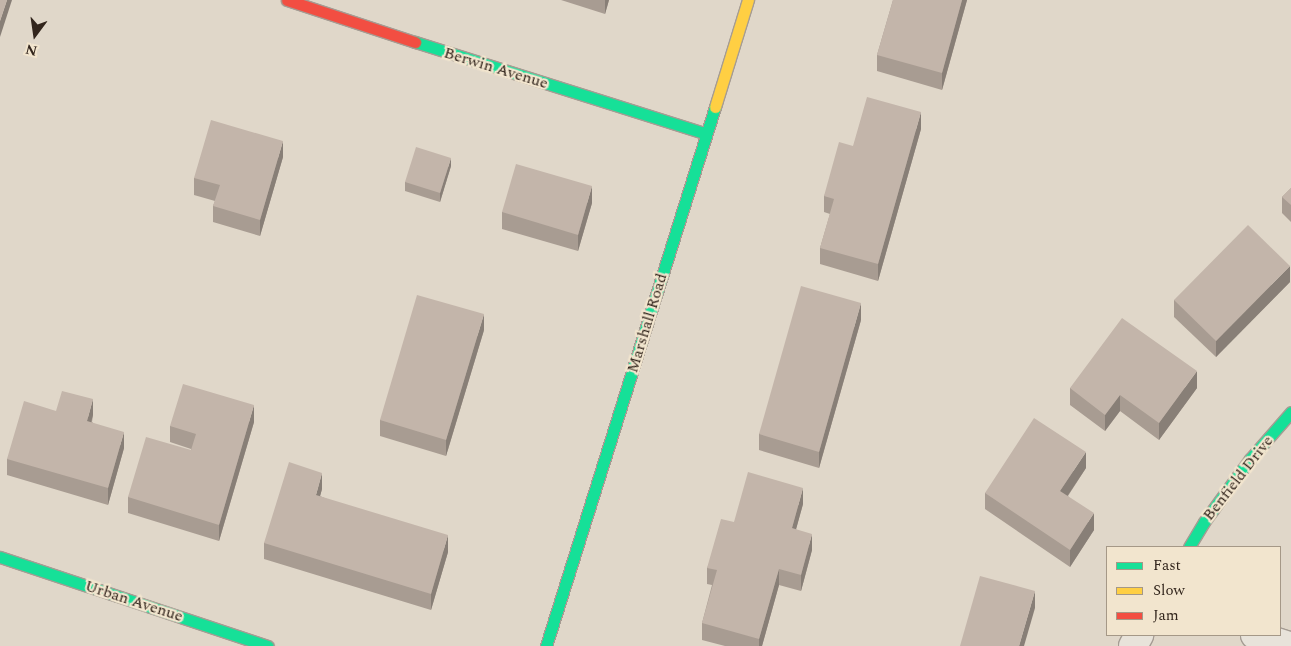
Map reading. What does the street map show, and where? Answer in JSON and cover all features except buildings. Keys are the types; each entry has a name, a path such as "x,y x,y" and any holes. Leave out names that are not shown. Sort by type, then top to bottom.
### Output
{"street":[{"name":"Berwin Avenue","path":"287,0 413,42 706,134"},
{"name":"Marshall Road","path":"546,646 748,0"},
{"name":"Benfield Drive","path":"1190,546 1204,522 1250,460 1291,412"},
{"name":"Urban Avenue","path":"0,557 268,646"},
{"path":"1258,636 1288,646"}],"traffic: fast":[{"path":"415,42 706,134"},
{"path":"546,646 715,107"},
{"path":"1190,546 1204,522 1250,459 1291,412"},
{"path":"0,557 268,646"}],"traffic: slow":[{"path":"715,107 748,0"}],"traffic: jam":[{"path":"287,0 415,42"}]}
